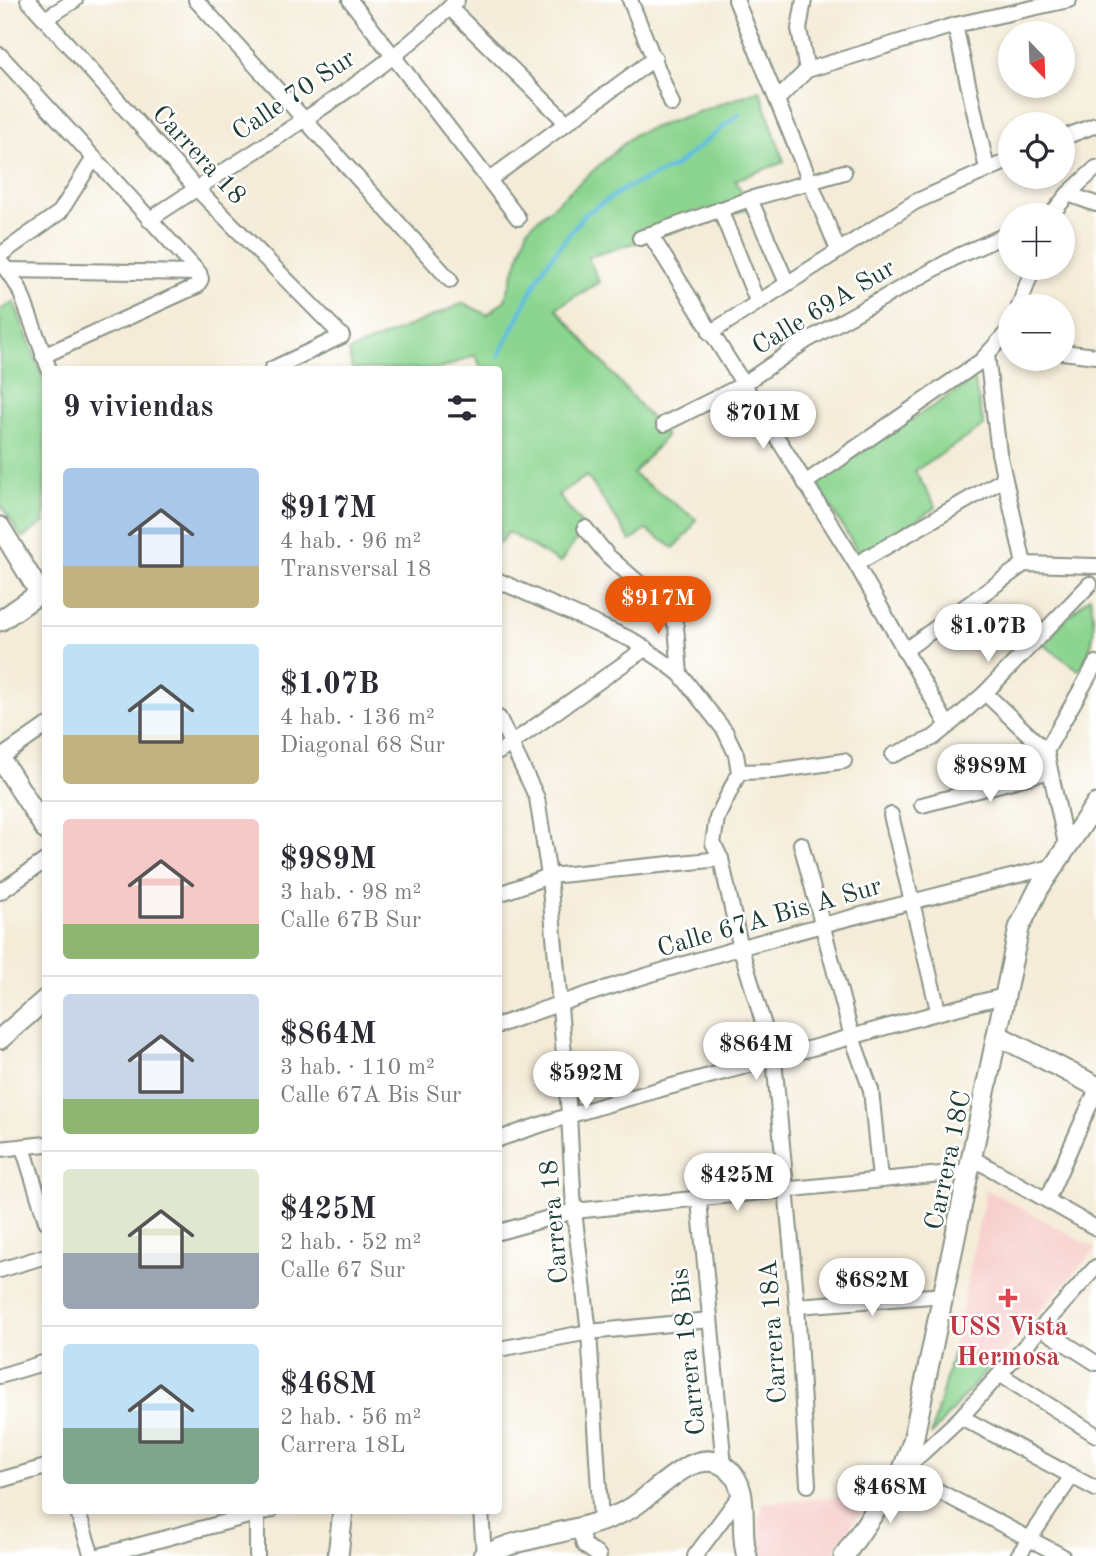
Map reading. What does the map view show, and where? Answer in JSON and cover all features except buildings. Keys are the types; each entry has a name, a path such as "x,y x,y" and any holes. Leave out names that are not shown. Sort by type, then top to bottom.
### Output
{"street":[{"name":"Carrera 18","path":"28,0 196,188 342,336 278,366"},
{"path":"45,19 75,0"},
{"path":"196,0 303,121 450,279"},
{"path":"350,0 518,218"},
{"path":"630,0 673,104"},
{"path":"736,0 838,250"},
{"path":"804,0 799,29 807,70"},
{"path":"777,100 807,70 955,25 1069,0"},
{"path":"454,4 566,122"},
{"name":"Calle 70 Sur","path":"149,220 303,121 392,55 454,4"},
{"path":"955,25 987,169"},
{"path":"0,55 149,220 198,279"},
{"path":"489,180 655,58"},
{"path":"1075,133 1096,125"},
{"path":"0,255 60,212 94,159"},
{"path":"710,333 915,202 998,165"},
{"path":"1061,203 1096,168"},
{"path":"844,172 750,199 645,236 710,333 856,564 948,726"},
{"path":"1068,194 1096,204"},
{"path":"750,199 787,283"},
{"path":"720,209 757,301"},
{"name":"Calle 69A Sur","path":"664,424 741,385 817,334 958,256 998,238"},
{"path":"4,265 198,279"},
{"path":"4,265 26,305 46,363 198,279"},
{"path":"805,483 998,349"},
{"path":"1075,354 1096,356"},
{"path":"999,371 1004,479 1024,564"},
{"path":"856,564 1004,479"},
{"path":"0,527 42,590"},
{"path":"584,528 608,556 664,604 676,626 680,674"},
{"path":"904,651 1024,564 1096,566"},
{"path":"893,755 933,738 948,726 1093,588 1077,566"},
{"path":"502,582 646,648 680,674 725,731 736,754 739,772 774,771 844,761"},
{"path":"0,621 42,592"},
{"path":"505,749 646,648"},
{"path":"1046,751 1096,663"},
{"path":"985,693 1046,751 1067,849"},
{"path":"42,729 0,758 42,824"},
{"name":"Carrera 18","path":"505,749 537,798 549,876 569,1114 574,1210 589,1332 601,1521"},
{"path":"922,804 1050,771"},
{"name":"Carrera 18A","path":"739,772 713,832 713,843 721,859 741,948 774,1059 797,1306 808,1485"},
{"name":"Carrera 18C","path":"844,1556 902,1472 913,1441 1022,919 1096,804"},
{"path":"891,815 914,901 938,1010"},
{"path":"801,844 852,1037 871,1090 880,1179"},
{"path":"502,893 549,876 721,859"},
{"path":"0,892 42,863"},
{"name":"Calle 67A Bis A Sur","path":"502,1024 559,1003 821,925 1055,866"},
{"path":"502,1138 569,1114 774,1059 938,1010 1005,996"},
{"path":"0,1039 42,1002"},
{"path":"999,1036 1096,1089 1047,1200"},
{"path":"0,1149 42,1145"},
{"path":"23,1147 42,1208"},
{"path":"502,1231 574,1210 699,1200 880,1179 972,1165 1047,1200 1096,1228"},
{"name":"Carrera 18 Bis","path":"699,1200 724,1465 737,1479 741,1494"},
{"path":"0,1270 42,1257"},
{"path":"1062,1556 902,1472 1001,1375 1095,1269"},
{"path":"797,1306 945,1296"},
{"path":"502,1348 589,1332 710,1320"},
{"path":"1041,1328 1096,1363"},
{"path":"0,1376 42,1363"},
{"path":"1001,1375 1096,1435"},
{"path":"961,1417 1096,1489"},
{"path":"580,1543 601,1521 631,1508 683,1469 702,1462 724,1465"},
{"path":"0,1480 42,1468"},
{"path":"1018,1556 1072,1476"},
{"path":"695,1556 741,1494"},
{"path":"741,1494 747,1556"},
{"path":"99,1556 251,1514"},
{"path":"257,1556 262,1514"},
{"path":"338,1556 343,1514"},
{"path":"481,1514 484,1556 512,1544 580,1543 599,1556"},
{"path":"79,1516 92,1556"}],"shaded area":[{"name":"USS Vista Hermosa","path":"986,1189 1096,1249 992,1364 954,1347"},
{"path":"870,1495 832,1556 758,1556 756,1544 763,1503"}],"green space":[{"path":"760,90 784,162 735,180 751,208 588,257 599,282 556,308 666,436 633,474 696,519 690,531 674,548 646,530 631,541 587,476 558,495 585,528 560,563 508,532 502,540 502,366 480,366 475,355 448,366 352,366 349,351 464,303 487,315 505,300 528,228 635,134"},
{"path":"14,302 42,375 42,524 22,538 0,504 0,310"},
{"path":"974,380 984,426 915,471 936,507 861,557 815,481"},
{"path":"1090,596 1093,617 1092,644 1079,670 1041,643"},
{"path":"954,1347 992,1364 931,1435"}],"waterway":[{"path":"499,356 543,268 584,215 624,189 674,167 739,114"}],"place":[{"name":"USS Vista Hermosa","path":"1008,1298"}]}
